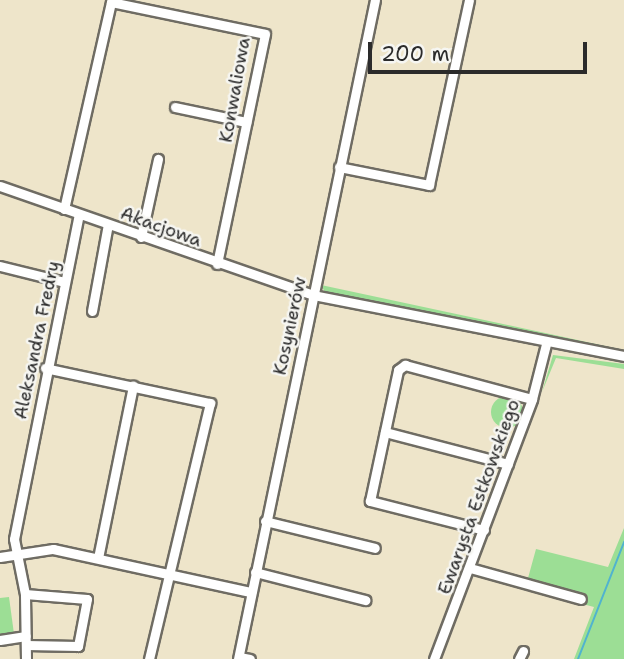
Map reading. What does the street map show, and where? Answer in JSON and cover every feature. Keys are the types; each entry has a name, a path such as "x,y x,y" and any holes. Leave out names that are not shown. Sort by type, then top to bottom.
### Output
{"street":[{"name":"Kosynierów","path":"239,658 374,0"},
{"path":"340,167 429,185 469,0"},
{"name":"Konwaliowa","path":"64,209 111,1 265,34 217,264"},
{"path":"175,107 246,122"},
{"path":"141,237 158,159"},
{"name":"Akacjowa","path":"0,186 217,264 313,295 546,344 624,356"},
{"name":"Aleksandra Fredry","path":"26,659 25,594 14,539 45,368 79,214"},
{"path":"92,311 108,224"},
{"path":"0,269 64,282"},
{"name":"Ewarysta Estkowskiego","path":"433,659 470,568 532,399 546,344"},
{"path":"484,530 370,501 398,370 405,365 532,399"},
{"path":"45,368 210,403 149,659"},
{"path":"98,558 133,386"},
{"path":"385,432 508,464"},
{"path":"265,521 375,548"},
{"path":"0,557 52,549 251,592"},
{"path":"470,568 581,599"},
{"path":"255,572 365,600"},
{"path":"0,640 78,646 87,599 25,594"},
{"path":"239,658 250,659"}],"green space":[{"path":"321,285 624,350 624,352 326,294"},
{"path":"553,355 624,364 624,369 556,358 542,392"},
{"path":"507,396 519,400 523,412 519,424 507,428 495,424 491,412 495,400"},
{"path":"624,528 624,659 574,659 594,607 525,589 536,549 608,567"},
{"path":"9,597 14,634 0,636 0,598"}],"waterway":[{"path":"578,659 624,542"}]}
